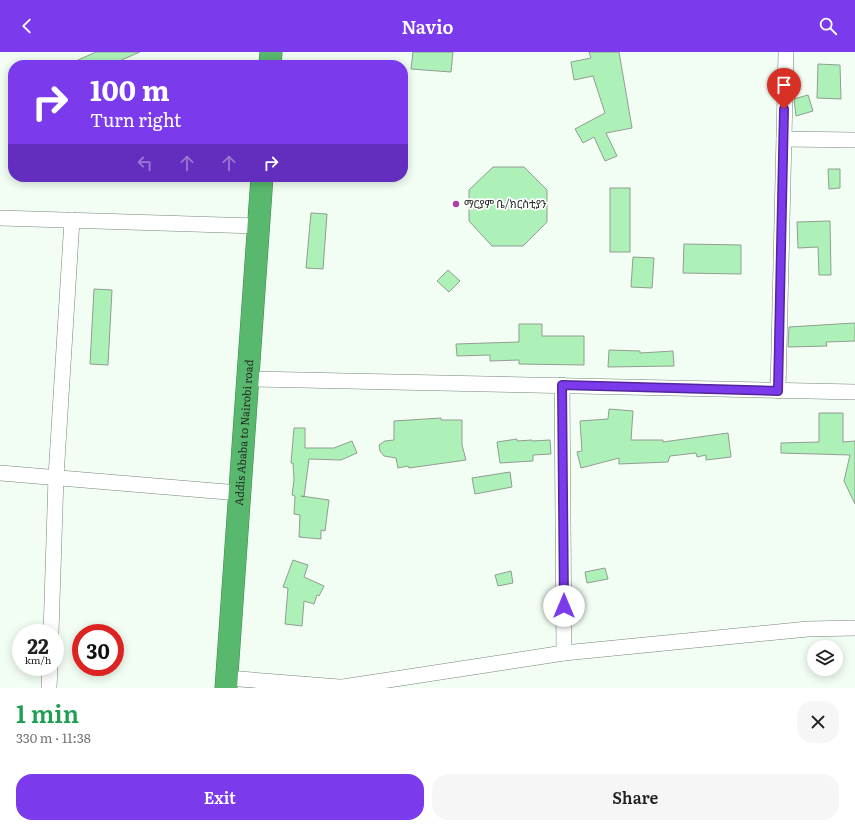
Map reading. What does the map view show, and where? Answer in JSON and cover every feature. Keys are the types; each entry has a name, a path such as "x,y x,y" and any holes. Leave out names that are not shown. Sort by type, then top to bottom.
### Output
{"highway":[{"name":"Addis Ababa to Nairobi road","path":"227,683 239,492 249,379 262,182"}],"street":[{"path":"778,391 786,52"},
{"path":"784,139 855,140"},
{"path":"0,218 259,226"},
{"path":"51,624 56,477 72,220"},
{"path":"249,379 855,392"},
{"path":"562,385 564,653"},
{"path":"0,473 239,492"},
{"path":"227,683 349,688 564,653 808,629 855,628"},
{"path":"49,688 50,676"}],"building":[{"path":"96,52 140,52 122,60 78,60"},
{"path":"413,52 453,52 451,72 411,69"},
{"path":"589,52 619,52 632,128 606,133 617,156 605,161 594,137 583,143 575,129 605,113 593,76 574,80 571,62 591,58"},
{"path":"818,64 840,65 841,99 817,98"},
{"path":"808,95 813,111 796,116 794,99"},
{"path":"493,167 524,167 547,190 547,222 523,246 492,246 469,221 469,190"},
{"path":"828,169 840,169 840,188 829,189"},
{"path":"610,188 630,188 630,252 610,252"},
{"path":"311,213 327,214 323,269 306,268"},
{"path":"830,221 831,275 819,275 818,247 798,248 797,222"},
{"path":"684,244 741,245 741,274 683,273"},
{"path":"633,257 654,258 652,288 631,287"},
{"path":"448,270 460,281 449,292 437,281"},
{"path":"94,289 112,290 108,365 90,364"},
{"path":"855,323 855,341 826,342 827,346 788,347 789,327"},
{"path":"519,324 542,324 542,336 584,336 584,365 519,364 519,360 490,361 490,355 457,356 456,344 519,342"},
{"path":"609,350 640,351 640,353 673,351 674,366 608,367"},
{"path":"609,409 633,411 631,440 663,440 663,442 728,433 731,457 706,460 706,455 697,457 696,453 670,456 668,462 619,464 619,458 581,468 577,452 582,451 580,421 608,419"},
{"path":"819,413 843,413 843,442 855,441 855,504 844,481 850,455 781,453 781,443 819,442"},
{"path":"441,418 441,420 462,420 462,445 466,460 409,468 408,466 398,468 396,458 384,456 380,451 379,445 385,441 394,440 394,421"},
{"path":"294,428 305,428 305,448 334,448 352,441 357,453 341,460 309,459 304,496 329,500 325,531 321,530 321,539 299,537 300,515 294,514 295,496 292,495 294,480 293,463 291,463"},
{"path":"517,439 517,441 550,440 551,454 533,455 533,461 500,463 497,442"},
{"path":"510,472 512,487 475,494 472,478"},
{"path":"293,560 308,565 304,577 324,586 319,596 317,595 314,604 304,601 302,626 285,624 288,588 283,587"},
{"path":"605,568 608,579 587,583 585,572"},
{"path":"511,571 513,583 498,586 495,575"}],"place":[{"name":"ማርያም ቤ/ክርስቲያን","path":"456,204"}],"route":[{"path":"564,606 562,385 778,391 784,109"}]}
